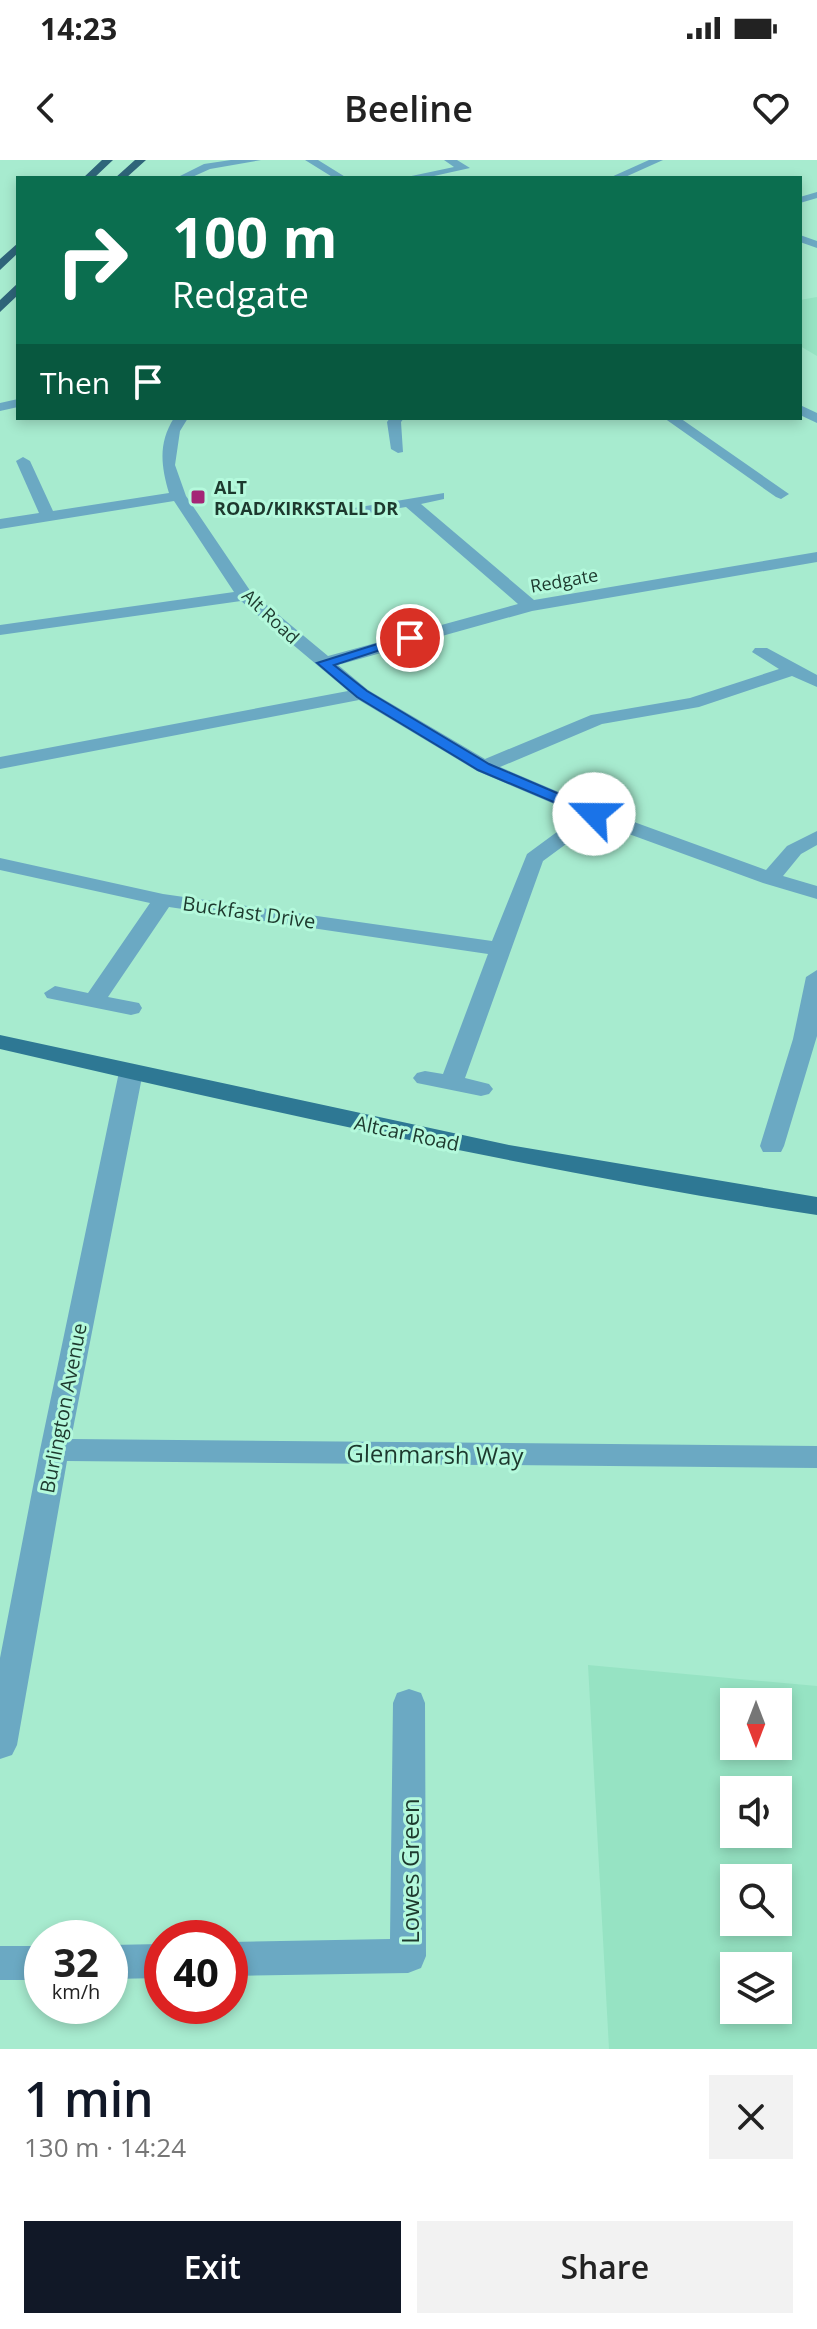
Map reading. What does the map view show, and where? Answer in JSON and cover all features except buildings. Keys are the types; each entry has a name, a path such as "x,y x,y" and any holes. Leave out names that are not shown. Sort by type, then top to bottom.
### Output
{"highway":[{"path":"90,176 108,160"},
{"path":"122,176 141,160"},
{"path":"0,266 16,248"},
{"path":"0,308 16,289"}],"main road":[{"name":"Altcar Road","path":"0,1042 429,1140 817,1206"}],"street":[{"path":"186,176 208,166 256,160"},
{"path":"310,160 338,176"},
{"path":"419,176 465,168 449,160"},
{"path":"619,176 658,160"},
{"name":"Alt Road","path":"180,420 173,431 168,465 178,496 245,595 362,694 484,767 594,814 770,879 817,893"},
{"path":"396,420 398,449"},
{"path":"674,420 781,494"},
{"path":"23,461 48,516"},
{"path":"0,524 178,496"},
{"path":"354,513 439,496"},
{"path":"410,503 530,606"},
{"name":"Redgate","path":"324,663 530,606 817,557"},
{"path":"0,630 245,595"},
{"path":"761,652 817,682"},
{"path":"484,767 598,719 693,703 793,670"},
{"path":"0,763 362,694"},
{"path":"451,1083 534,858 594,814"},
{"path":"770,879 794,850 817,837"},
{"name":"Buckfast Drive","path":"0,864 163,900 500,949"},
{"path":"94,1000 163,900"},
{"path":"772,1146 805,1039 817,977"},
{"path":"55,993 131,1008"},
{"name":"Burlington Avenue","path":"0,1745 54,1450 131,1072"},
{"path":"425,1078 481,1089"},
{"name":"Glenmarsh Way","path":"54,1450 817,1457"},
{"name":"Lowes Green","path":"248,1959 408,1956 409,1703"},
{"path":"0,1963 24,1963"}],"shaded area":[{"path":"817,297 817,356 802,347 802,300"},
{"path":"588,1665 817,1686 817,2049 609,2049"}],"place":[{"name":"ALT ROAD/KIRKSTALL DR","path":"198,497"}],"route":[{"path":"410,638 324,663 362,694 484,767 594,814"}]}
